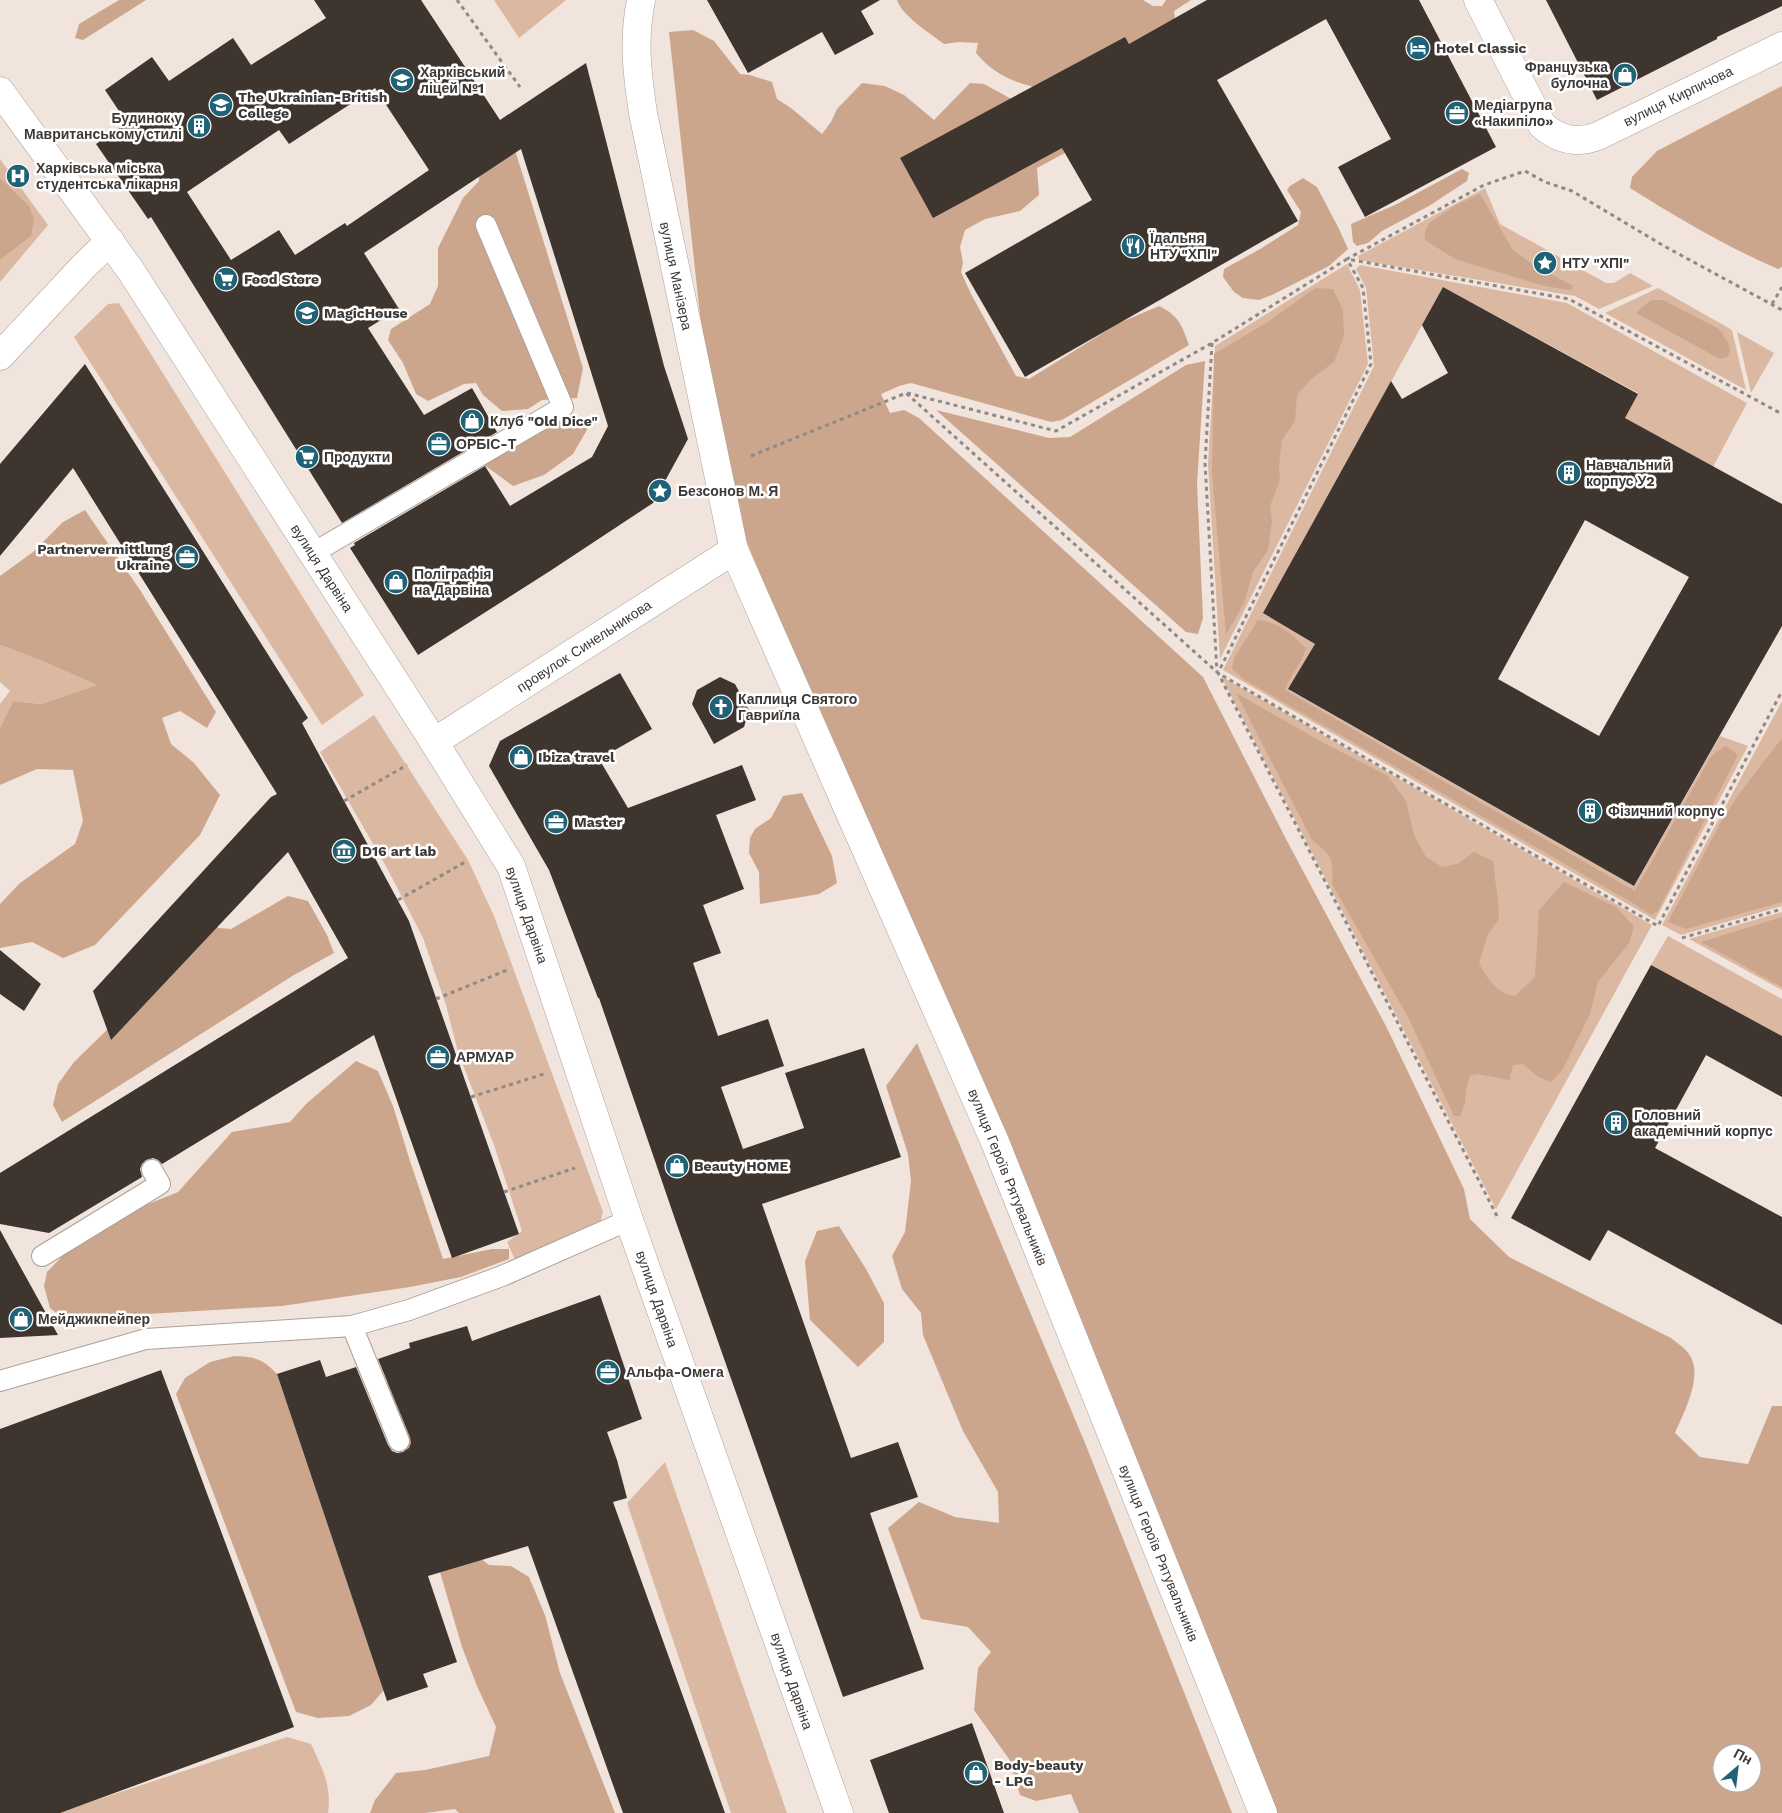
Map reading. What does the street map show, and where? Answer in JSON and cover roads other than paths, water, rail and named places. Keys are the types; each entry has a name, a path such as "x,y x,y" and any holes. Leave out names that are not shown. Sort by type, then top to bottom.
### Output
{"street":[{"name":"вулиця Манізера","path":"641,0 636,25 636,70 643,113 734,550"},
{"name":"вулиця Кирпичова","path":"1478,0 1542,125 1560,138 1572,140 1586,140 1598,136 1782,46"},
{"name":"вулиця Дарвіна","path":"0,91 110,241 313,553 511,866 629,1220 839,1813"},
{"path":"0,356 84,266 110,241"},
{"name":"провулок Синельникова","path":"434,742 734,550"},
{"name":"вулиця Героїв Рятувальників","path":"734,550 996,1142 1263,1813"}],"lane":[{"path":"313,553 563,407 486,225"},
{"path":"42,1256 160,1184 152,1170"},
{"path":"0,1381 146,1339 352,1326 409,1310 502,1276 629,1220"},
{"path":"352,1326 399,1441"}],"place":[{"name":"Hotel Classic","path":"1418,48"},
{"name":"Французька булочна","path":"1625,75"},
{"name":"Харківський ліцей №1","path":"402,80"},
{"name":"The Ukrainian-British College","path":"221,105"},
{"name":"Медіагрупа «Накипіло»","path":"1457,113"},
{"name":"Будинок у Мавританському стилі","path":"199,126"},
{"name":"Харківська міська студентська лікарня","path":"18,176"},
{"name":"Їдальня НТУ \"ХПІ\"","path":"1133,246"},
{"name":"НТУ \"ХПІ\"","path":"1545,263"},
{"name":"Food Store","path":"226,279"},
{"name":"MagicHouse","path":"307,313"},
{"name":"Клуб \"Old Dice\"","path":"472,421"},
{"name":"ОРБІС-Т","path":"439,444"},
{"name":"Продукти","path":"307,457"},
{"name":"Навчальний корпус У2","path":"1569,473"},
{"name":"Безсонов М. Я","path":"660,491"},
{"name":"Partnervermittlung Ukraine","path":"187,557"},
{"name":"Поліграфія на Дарвіна","path":"396,582"},
{"name":"Каплиця Святого Гавриїла","path":"721,707"},
{"name":"Ibiza travel","path":"521,757"},
{"name":"Фізичний корпус","path":"1590,811"},
{"name":"Master","path":"556,822"},
{"name":"D16 art lab","path":"344,851"},
{"name":"АРМУАР","path":"438,1057"},
{"name":"Головний академічний корпус","path":"1616,1123"},
{"name":"Beauty HOME","path":"677,1166"},
{"name":"Мейджикпейпер","path":"21,1319"},
{"name":"Альфа-Омега","path":"608,1372"},
{"name":"Body-beauty - LPG","path":"976,1773"}]}
